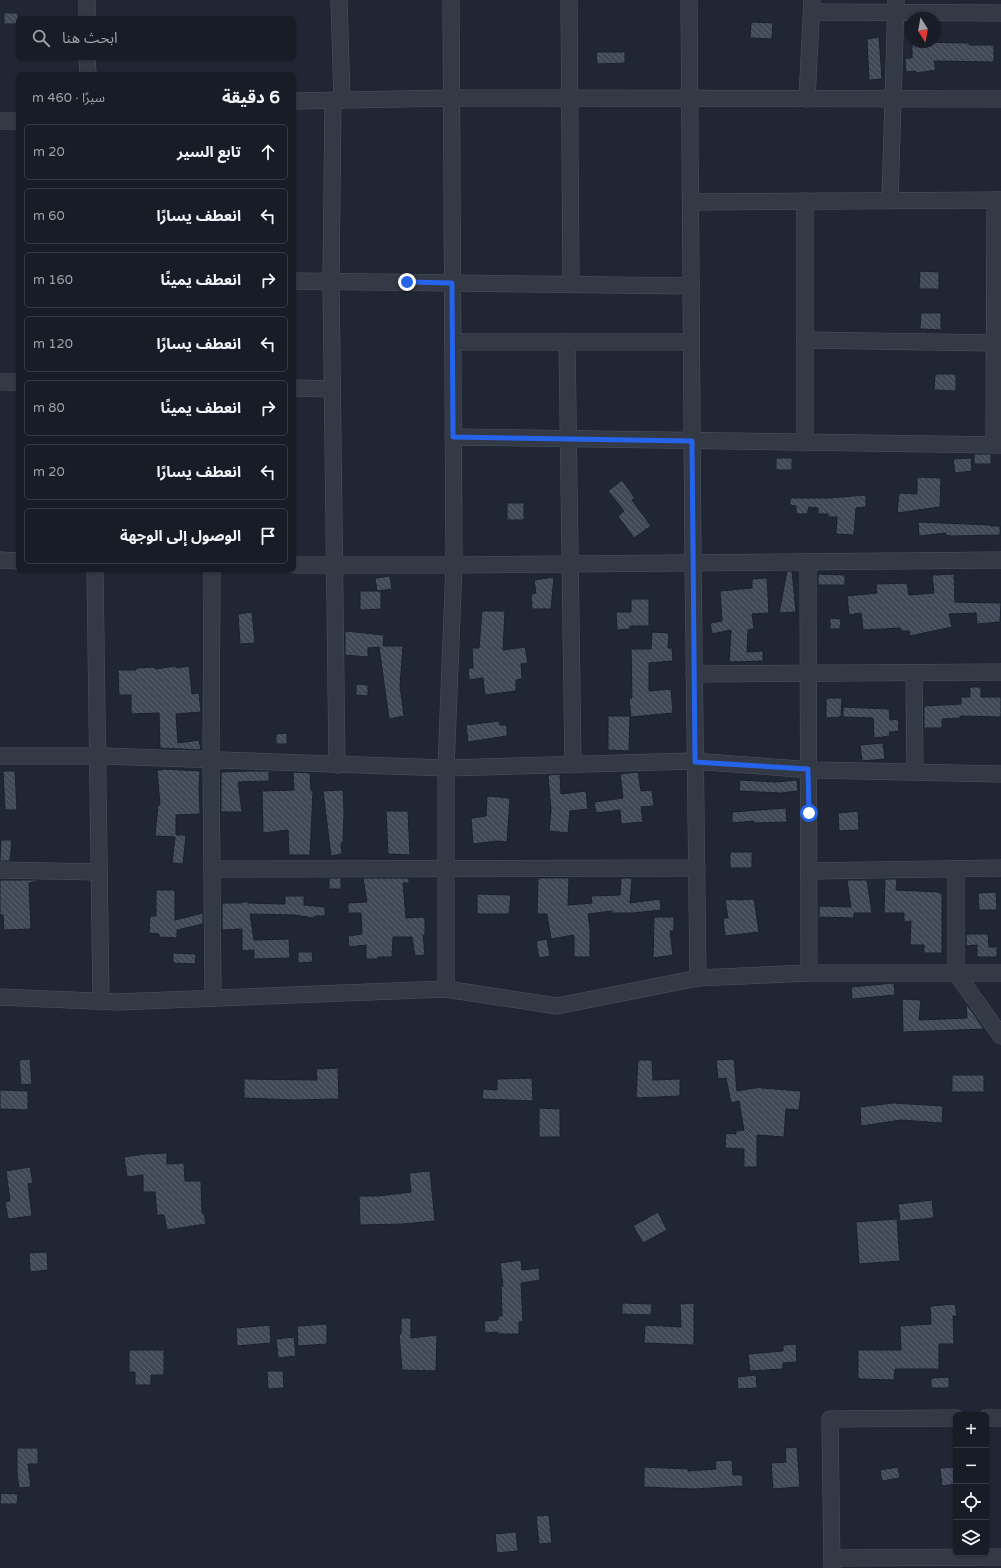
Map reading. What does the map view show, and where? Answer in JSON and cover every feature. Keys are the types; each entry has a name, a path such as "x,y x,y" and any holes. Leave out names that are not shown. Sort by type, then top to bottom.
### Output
{"street":[{"path":"87,0 87,16"},
{"path":"337,765 331,282 339,0"},
{"path":"446,989 446,768 454,565 451,0"},
{"path":"569,0 571,284"},
{"path":"689,0 694,674 698,978"},
{"path":"807,99 812,6 896,6 1001,13"},
{"path":"890,200 896,6"},
{"path":"87,60 88,72"},
{"path":"296,101 451,98 1001,99"},
{"path":"0,121 16,121"},
{"path":"453,437 997,445 994,343 998,200 691,202"},
{"path":"805,201 805,442"},
{"path":"296,281 691,286"},
{"path":"805,340 994,343"},
{"path":"453,342 691,342"},
{"path":"567,342 573,765"},
{"path":"0,382 16,382"},
{"path":"296,388 332,389"},
{"path":"0,560 16,561"},
{"path":"296,565 1001,560"},
{"path":"808,562 809,973"},
{"path":"95,572 100,1002"},
{"path":"212,572 211,760 213,998"},
{"path":"694,674 1001,672"},
{"path":"914,673 915,772"},
{"path":"0,756 97,756 446,768 695,762 808,769 1001,774"},
{"path":"212,869 697,868"},
{"path":"809,871 1001,868"},
{"path":"956,869 956,973 1001,1036"},
{"path":"0,870 99,872"},
{"path":"0,997 117,1002 446,989 557,1006 698,978 809,973 1001,973"},
{"path":"953,1418 830,1419 832,1563 1001,1557"},
{"path":"989,1418 1001,1418"}],"building":[{"path":"4,13 18,13 18,16 16,16 16,24 4,24"},
{"path":"751,22 773,23 772,39 750,38"},
{"path":"879,37 882,79 869,80 867,39"},
{"path":"941,43 994,45 994,62 934,61 936,70 916,73 916,71 906,72 905,58 912,58 912,48 941,48"},
{"path":"596,52 625,52 625,63 597,64"},
{"path":"920,271 939,272 939,289 919,289"},
{"path":"921,313 941,313 941,330 920,329"},
{"path":"935,374 956,374 956,391 934,390"},
{"path":"974,454 991,454 991,464 974,464"},
{"path":"776,458 792,458 792,470 776,470"},
{"path":"971,458 972,471 955,473 953,459"},
{"path":"917,477 941,478 940,507 897,513 899,493 917,494"},
{"path":"622,480 635,498 632,500 651,526 634,538 618,516 624,511 608,491"},
{"path":"866,495 866,507 856,508 854,535 836,534 837,517 828,517 828,514 818,514 818,508 809,507 807,514 796,514 796,506 790,505 790,498 829,498"},
{"path":"507,503 524,503 524,520 507,520"},
{"path":"918,522 1000,526 1000,535 951,536 946,535 946,533 919,536"},
{"path":"787,571 792,571 796,612 779,613"},
{"path":"818,574 845,575 845,585 818,585"},
{"path":"954,574 955,602 1001,603 1000,622 977,624 976,613 949,614 952,627 910,636 909,631 901,631 900,628 863,630 861,613 849,615 847,596 877,593 876,584 907,583 909,595 934,593 932,575"},
{"path":"390,576 392,589 377,591 375,578"},
{"path":"554,577 551,609 532,609 531,594 536,593 534,580"},
{"path":"767,578 769,613 752,614 754,629 748,630 747,652 763,651 763,661 729,662 731,630 712,634 710,623 722,621 720,591 752,588 752,579"},
{"path":"360,591 381,591 381,609 360,610"},
{"path":"631,599 649,599 649,626 630,626 630,629 617,630 616,612 631,612"},
{"path":"482,611 505,611 503,650 525,647 528,663 521,664 522,679 516,680 516,691 485,695 483,678 469,680 468,668 473,668 472,648 479,648"},
{"path":"252,612 255,643 240,644 238,614"},
{"path":"830,618 841,619 840,629 830,629"},
{"path":"345,631 384,635 383,646 403,646 400,686 404,716 389,719 379,647 368,648 368,657 345,655"},
{"path":"652,632 669,633 668,648 672,648 673,661 649,663 649,691 671,689 673,713 631,717 629,698 632,698 631,649 651,649"},
{"path":"176,666 176,668 189,666 192,694 199,693 201,712 176,714 178,743 199,740 201,750 160,748 159,713 131,714 131,695 119,695 118,670 136,670 136,668 155,667 155,669"},
{"path":"356,684 368,685 368,696 356,695"},
{"path":"970,687 981,687 981,697 1001,697 1001,717 960,716 961,718 942,719 942,728 924,728 924,706 961,704 961,697 970,697"},
{"path":"826,698 842,698 841,717 826,718"},
{"path":"843,707 889,709 890,720 898,719 899,731 889,732 890,736 874,738 873,718 843,717"},
{"path":"608,716 630,716 629,751 608,750"},
{"path":"499,721 500,725 507,725 507,736 468,742 466,725"},
{"path":"287,733 287,744 276,744 276,734"},
{"path":"883,743 885,759 862,761 860,745"},
{"path":"157,770 200,771 200,814 176,815 176,835 186,835 183,864 172,863 175,837 155,836 158,805 160,805"},
{"path":"3,771 15,771 17,810 5,810"},
{"path":"269,771 269,781 238,782 242,812 221,812 221,772"},
{"path":"293,772 310,773 311,791 313,791 310,855 289,855 288,830 263,833 262,791 294,790"},
{"path":"638,772 641,791 652,790 654,806 641,807 643,822 621,824 620,810 596,813 594,802 623,798 620,774"},
{"path":"560,774 561,794 586,791 588,809 570,811 568,833 549,831 551,810 548,775"},
{"path":"740,780 776,782 797,780 798,791 781,793 739,791"},
{"path":"343,790 344,813 343,843 341,843 342,854 331,856 323,791"},
{"path":"487,796 510,798 507,842 496,841 473,844 471,818 486,816"},
{"path":"786,808 787,822 754,823 754,821 732,823 732,812"},
{"path":"386,811 408,811 410,855 388,854"},
{"path":"858,811 859,830 839,831 838,813"},
{"path":"1,840 12,840 10,861 0,861"},
{"path":"730,852 752,852 752,868 730,868"},
{"path":"329,878 341,878 341,889 329,889"},
{"path":"363,878 409,878 409,883 403,883 406,918 425,917 425,935 423,935 425,955 415,956 412,937 393,937 392,957 366,959 366,945 349,947 348,936 362,934 361,913 348,913 348,903 367,902"},
{"path":"538,878 569,878 568,905 592,903 591,896 620,895 621,878 632,878 630,903 660,899 661,910 634,913 612,913 612,911 588,914 590,929 590,957 574,957 574,935 551,939 547,914 537,914"},
{"path":"885,879 897,879 896,890 942,893 942,953 924,953 924,945 910,945 911,921 904,922 904,913 884,913"},
{"path":"0,880 39,881 29,883 31,929 4,930 3,915 0,915"},
{"path":"847,880 867,880 872,913 854,913 854,918 819,917 819,906 851,907"},
{"path":"156,890 175,890 175,920 203,913 203,924 177,930 177,938 159,937 159,934 149,933 150,916 156,916"},
{"path":"996,892 997,910 979,910 978,893"},
{"path":"477,894 511,895 509,914 477,914"},
{"path":"285,896 304,896 304,905 325,907 325,916 315,916 314,918 295,915 250,914 254,940 289,939 290,958 254,959 254,950 242,951 242,929 222,930 222,903 241,903 247,901 248,903 285,904"},
{"path":"754,899 759,932 725,936 723,918 728,918 725,900"},
{"path":"654,917 674,917 674,931 670,931 673,955 653,958"},
{"path":"966,934 988,934 989,947 997,947 997,957 977,957 977,945 966,946"},
{"path":"547,939 550,956 539,958 536,941"},
{"path":"298,952 312,952 313,962 298,963"},
{"path":"173,953 196,954 195,964 173,963"},
{"path":"894,983 895,995 852,999 851,987"},
{"path":"902,999 921,1000 919,1020 967,1018 966,1003 984,1029 903,1032"},
{"path":"30,1059 32,1084 21,1085 19,1060"},
{"path":"734,1059 737,1091 761,1087 801,1091 799,1110 786,1109 784,1137 757,1135 757,1167 744,1167 744,1149 725,1148 726,1133 736,1134 736,1131 744,1130 739,1101 731,1103 726,1078 718,1079 716,1060"},
{"path":"638,1060 652,1060 653,1080 680,1079 680,1096 636,1098"},
{"path":"338,1068 339,1099 292,1100 244,1098 244,1079 317,1080 316,1069"},
{"path":"952,1075 984,1075 984,1092 952,1092"},
{"path":"532,1078 533,1101 482,1099 483,1089 497,1090 497,1079"},
{"path":"0,1090 28,1091 28,1110 0,1109"},
{"path":"893,1103 943,1106 942,1123 901,1120 861,1126 860,1107"},
{"path":"539,1108 560,1109 560,1137 539,1137"},
{"path":"167,1153 167,1164 184,1163 185,1181 201,1181 202,1213 204,1213 206,1224 167,1230 164,1215 157,1215 155,1192 143,1192 143,1175 127,1177 124,1157"},
{"path":"30,1167 33,1183 28,1184 32,1216 8,1219 5,1202 10,1201 6,1171"},
{"path":"430,1171 435,1221 403,1224 360,1225 359,1196 378,1196 411,1192 409,1173"},
{"path":"932,1200 934,1218 900,1221 898,1204"},
{"path":"658,1212 667,1230 643,1243 633,1226"},
{"path":"897,1219 900,1261 859,1264 856,1222"},
{"path":"47,1252 48,1270 30,1272 29,1253"},
{"path":"521,1260 522,1270 539,1268 540,1280 521,1283 523,1322 519,1322 519,1334 498,1334 498,1332 485,1333 484,1321 498,1320 498,1316 502,1316 501,1286 503,1286 500,1263"},
{"path":"622,1303 652,1304 651,1315 622,1314"},
{"path":"694,1303 694,1345 644,1343 645,1325 681,1327 680,1304"},
{"path":"955,1304 957,1316 953,1316 954,1344 939,1344 939,1369 895,1369 894,1380 858,1379 858,1350 901,1350 900,1326 931,1324 930,1306"},
{"path":"401,1318 411,1318 411,1338 437,1335 436,1371 402,1370 399,1334 401,1334"},
{"path":"327,1324 327,1344 298,1346 297,1326"},
{"path":"270,1325 271,1343 237,1346 236,1328"},
{"path":"294,1337 296,1356 278,1358 276,1339"},
{"path":"796,1344 797,1362 783,1363 783,1369 750,1371 748,1354 783,1351 783,1345"},
{"path":"129,1350 164,1350 164,1375 151,1375 151,1385 135,1385 135,1372 129,1372"},
{"path":"267,1371 283,1371 284,1388 268,1389"},
{"path":"756,1375 757,1388 738,1389 737,1377"},
{"path":"949,1377 949,1388 931,1388 931,1378"},
{"path":"797,1447 800,1487 773,1489 771,1463 786,1462 785,1448"},
{"path":"17,1448 38,1448 38,1464 28,1464 31,1487 19,1488 17,1473"},
{"path":"732,1460 733,1475 742,1475 743,1486 694,1489 644,1487 644,1467 689,1469 688,1471 716,1469 715,1461"},
{"path":"898,1467 900,1478 882,1481 880,1470"},
{"path":"953,1467 953,1484 942,1486 940,1468"},
{"path":"1,1493 18,1494 17,1504 0,1504"},
{"path":"549,1515 552,1543 539,1544 536,1516"},
{"path":"516,1532 518,1551 497,1553 495,1534"}],"route":[{"path":"407,282 452,283 453,437 692,441 695,762 808,769 809,813"}]}
